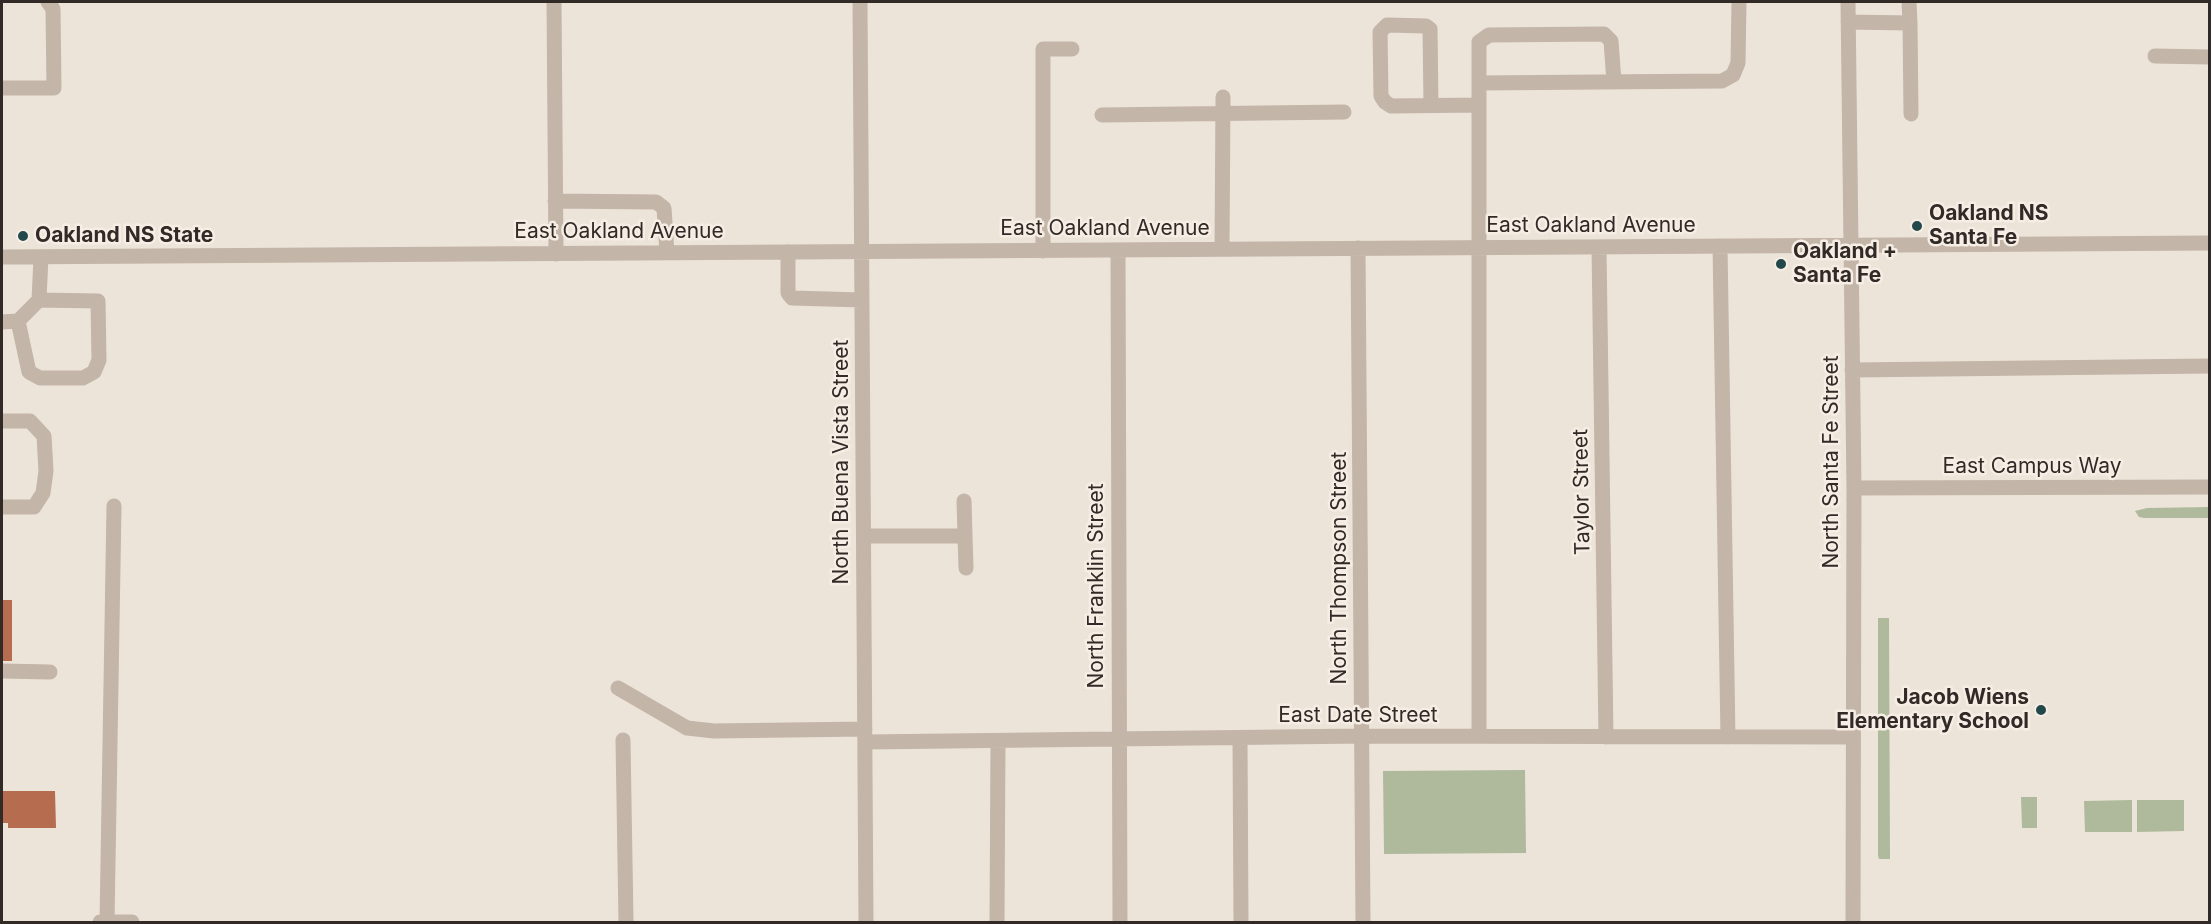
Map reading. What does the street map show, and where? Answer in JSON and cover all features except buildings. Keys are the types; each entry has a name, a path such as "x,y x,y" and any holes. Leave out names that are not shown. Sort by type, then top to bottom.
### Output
{"street":[{"path":"2,88 54,88 54,9 48,2"},
{"path":"554,2 556,254"},
{"name":"North Buena Vista Street","path":"860,2 866,922"},
{"path":"1479,83 1722,81 1733,75 1738,63 1739,2"},
{"name":"North Santa Fe Street","path":"1848,2 1854,488 1853,922"},
{"path":"1910,2 1911,114"},
{"path":"1848,22 1910,23"},
{"path":"1431,105 1430,29 1426,26 1387,26 1382,29 1381,96 1385,102 1392,106 1479,105"},
{"path":"1479,736 1479,42 1489,36 1604,34 1611,41 1614,82"},
{"path":"1043,250 1043,49 1072,49"},
{"path":"2155,56 2210,57"},
{"path":"1222,249 1223,105"},
{"path":"1102,115 1223,105 1344,112"},
{"path":"555,201 656,202 664,208 667,253"},
{"name":"East Oakland Avenue","path":"2,257 2210,243"},
{"path":"1720,246 1728,737"},
{"name":"Taylor Street","path":"1599,247 1606,737"},
{"name":"North Thompson Street","path":"1358,248 1364,922"},
{"name":"North Franklin Street","path":"1118,250 1120,922"},
{"path":"788,252 788,293 792,298 862,300"},
{"path":"2,322 18,321 39,300 42,256"},
{"path":"18,321 29,372 40,378 83,378 94,372 99,360 98,301 39,300"},
{"path":"1852,370 2210,366"},
{"path":"2,421 30,421 44,436 46,471 43,493 34,507 2,507"},
{"name":"East Campus Way","path":"1854,488 2210,487"},
{"path":"964,501 966,568"},
{"path":"107,922 114,506"},
{"path":"864,536 965,536"},
{"path":"2,671 50,672"},
{"name":"East Date Street","path":"618,688 687,728 714,731 998,741 1362,736 1853,737"},
{"path":"1240,738 1241,922"},
{"path":"622,740 626,922"},
{"path":"997,922 998,741"},
{"path":"98,922 132,922"}],"green space":[{"path":"2209,507 2209,518 2144,518 2139,517 2135,511 2147,508"},
{"path":"1878,618 1889,618 1890,859 1879,859 1878,855"},
{"path":"1525,770 1526,853 1384,854 1383,771"},
{"path":"2021,797 2037,797 2037,828 2022,828"},
{"path":"2132,800 2132,832 2085,832 2084,801"},
{"path":"2137,800 2184,800 2184,831 2137,832"}],"place":[{"name":"Oakland NS Santa Fe","path":"1917,226"},
{"name":"Oakland NS State","path":"23,236"},
{"name":"Oakland + Santa Fe","path":"1781,264"},
{"name":"Jacob Wiens Elementary School","path":"2041,710"}]}
